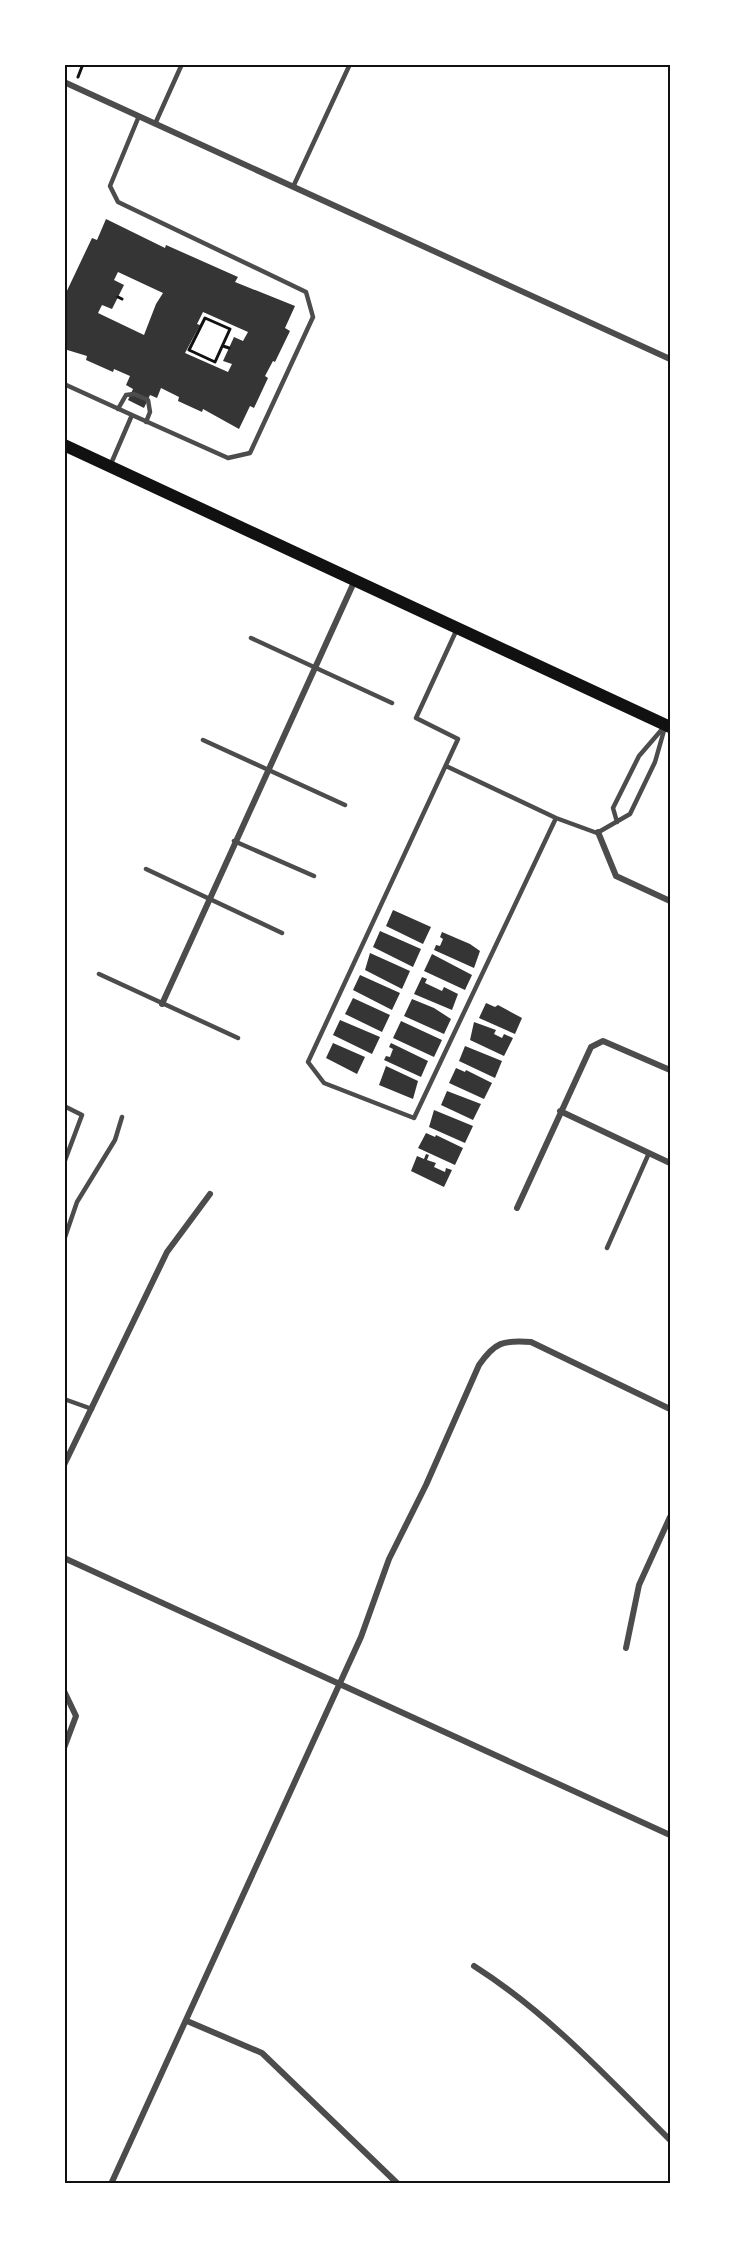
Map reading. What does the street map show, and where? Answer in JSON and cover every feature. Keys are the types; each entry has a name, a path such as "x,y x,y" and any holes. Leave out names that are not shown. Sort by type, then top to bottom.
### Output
{"main road":[{"path":"64,445 456,629 669,722"}],"street":[{"path":"64,82 670,359"},
{"path":"162,1004 208,898 355,580"},
{"path":"598,832 616,876 670,901"},
{"path":"517,1208 591,1047 603,1041 670,1070"},
{"path":"560,1111 670,1163"},
{"path":"64,1465 166,1252 210,1194"},
{"path":"111,2184 361,1637 389,1559 426,1485 479,1365 491,1348 509,1341 531,1342 670,1409"},
{"path":"626,1648 639,1585 670,1517"},
{"path":"64,1558 670,1834"},
{"path":"64,1691 76,1716 64,1748"},
{"path":"474,1966 514,1992 550,2021 670,2140"},
{"path":"187,2021 262,2053 398,2184"}],"lane":[{"path":"156,123 182,64"},
{"path":"293,187 350,64"},
{"path":"64,384 228,458 250,453 313,317 306,291 117,202 110,186 139,116"},
{"path":"118,409 126,394 134,394 148,400 150,411 146,422"},
{"path":"110,466 132,415"},
{"path":"456,629 416,718 458,739 308,1062 324,1083 414,1118 556,818"},
{"path":"252,638 392,703"},
{"path":"446,766 556,818 598,832 630,814 655,762 669,722"},
{"path":"617,822 613,808 639,756 669,722"},
{"path":"203,740 345,805"},
{"path":"234,842 314,876"},
{"path":"146,869 282,933"},
{"path":"99,974 238,1038"},
{"path":"64,1106 82,1115 64,1163"},
{"path":"64,1240 77,1202 115,1140 122,1117"},
{"path":"607,1248 649,1153"},
{"path":"64,1399 92,1409"}],"path":[{"path":"204,318 230,329 223,346 215,362 189,350 204,318"},
{"path":"223,346 229,348"}],"building":[{"path":"106,219 165,248 166,245 238,277 235,282 295,306 285,328 290,331 275,362 273,361 265,376 268,378 254,408 250,406 239,429 203,409 202,412 178,401 179,397 161,388 157,398 150,395 144,408 128,400 133,389 126,385 130,376 114,369 113,372 86,360 87,356 64,349 64,297 92,238 97,240","holes":["118,272 163,293 156,304 144,335 98,313 102,305 112,309 124,285 114,280","203,312 248,332 243,341 234,337 223,361 232,364 228,372 185,353 200,325 197,324"]},
{"path":"393,910 431,927 423,944 386,926"},
{"path":"380,931 421,949 413,967 373,947"},
{"path":"442,932 480,951 474,968 434,950 436,945 440,946 443,939 440,937"},
{"path":"370,953 410,971 402,989 365,970"},
{"path":"432,954 472,975 465,990 424,971"},
{"path":"360,975 400,993 392,1010 353,990"},
{"path":"422,977 427,979 425,983 442,991 444,987 458,994 452,1010 414,994"},
{"path":"353,998 390,1015 382,1032 345,1014"},
{"path":"412,999 434,1008 451,1019 444,1034 404,1016"},
{"path":"486,1003 495,1007 498,1005 522,1018 515,1034 479,1018"},
{"path":"340,1020 380,1037 372,1054 333,1035"},
{"path":"401,1021 442,1040 434,1057 393,1038"},
{"path":"474,1022 496,1030 494,1034 502,1038 504,1034 513,1038 504,1056 470,1040"},
{"path":"333,1043 365,1057 357,1074 326,1058"},
{"path":"391,1043 428,1061 421,1077 384,1060 386,1056 390,1057 393,1049 389,1047"},
{"path":"465,1046 502,1061 495,1078 459,1061"},
{"path":"386,1066 418,1081 413,1099 379,1085"},
{"path":"456,1068 465,1072 466,1070 492,1083 484,1099 449,1083"},
{"path":"447,1091 481,1104 473,1120 441,1105"},
{"path":"434,1110 473,1126 465,1143 429,1127"},
{"path":"426,1133 435,1137 436,1135 463,1148 455,1165 418,1148"},
{"path":"426,1154 429,1155 427,1160 436,1163 434,1167 445,1172 446,1168 452,1170 444,1187 411,1171 417,1156 424,1159"}]}
